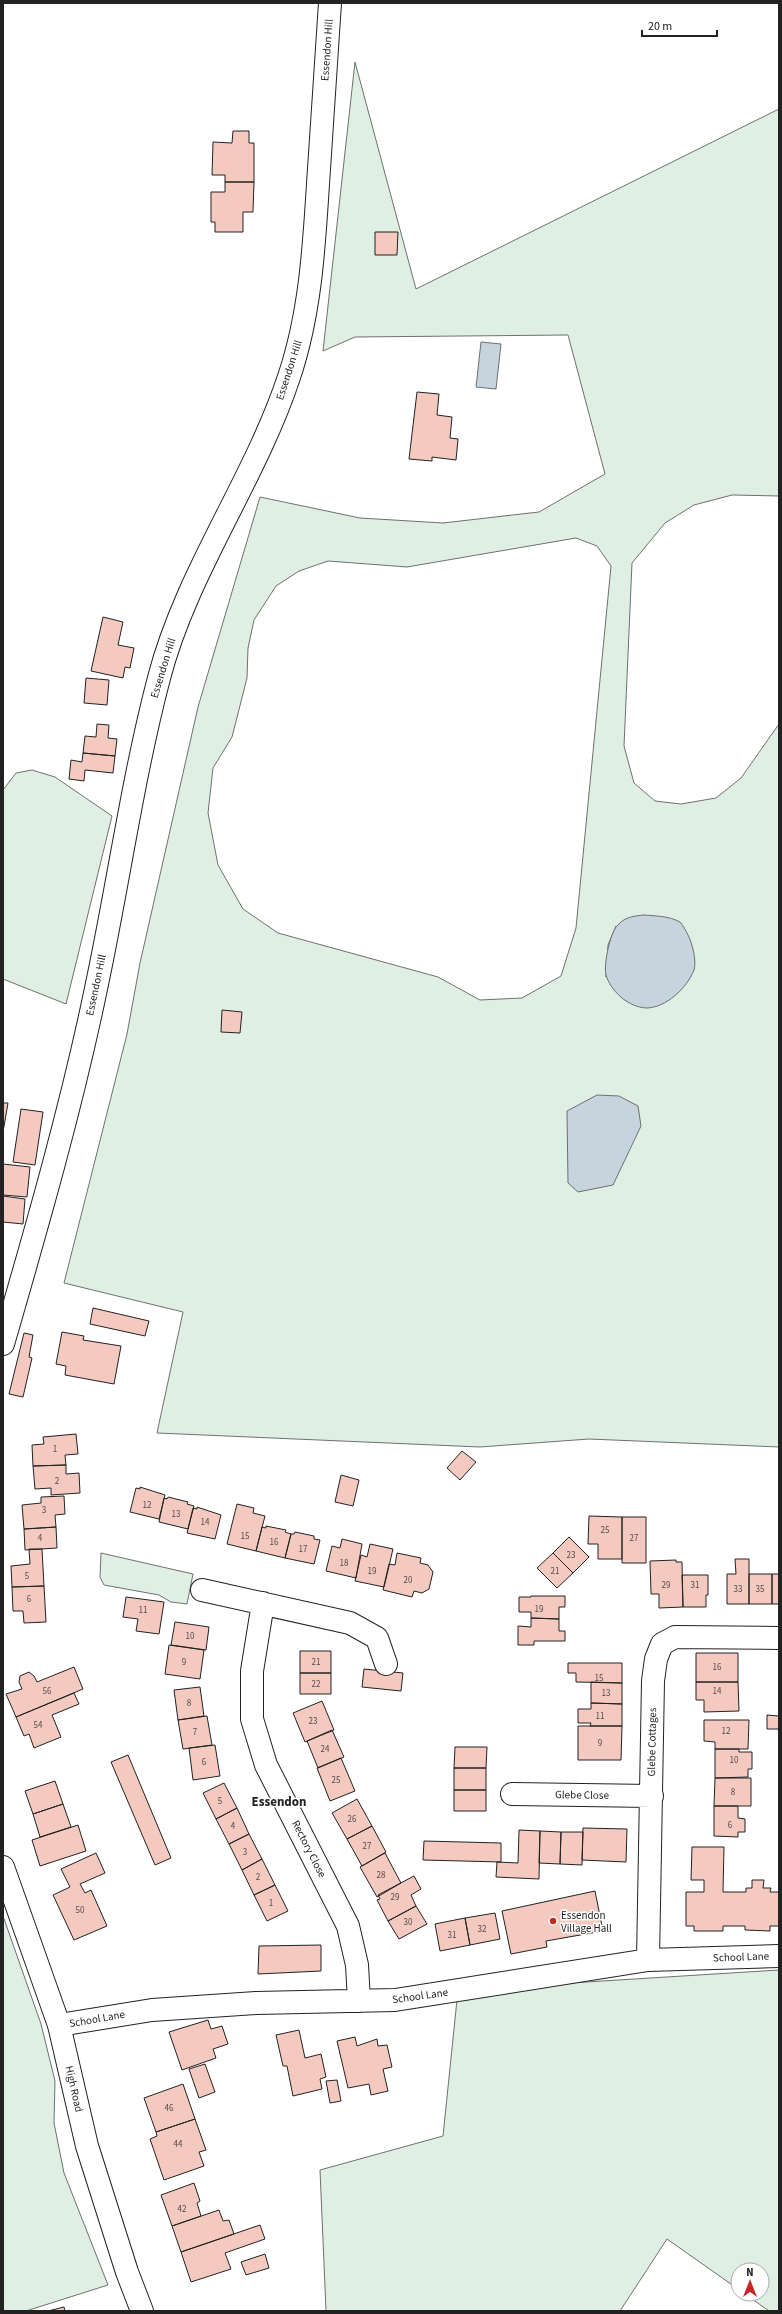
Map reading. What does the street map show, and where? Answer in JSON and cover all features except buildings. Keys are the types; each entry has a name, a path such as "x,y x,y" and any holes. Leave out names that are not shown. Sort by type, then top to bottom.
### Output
{"street":[{"name":"Essendon Hill","path":"3,1344 67,1115 98,979 134,793 160,673 180,617 260,450 289,377 304,322 313,261 330,3"},
{"path":"202,1590 350,1623 377,1638 386,1664"},
{"name":"Rectory Close","path":"263,1603 252,1672 252,1719 266,1765 348,1926 357,1965 359,2001"},
{"name":"Glebe Cottages","path":"648,1960 653,1682 656,1659 662,1644 675,1637 779,1638"},
{"name":"Glebe Close","path":"512,1794 652,1796"},
{"name":"High Road","path":"3,1867 59,2026 87,2146 126,2272 142,2311"},
{"name":"School Lane","path":"59,2026 152,2010 256,2003 395,2000 648,1960 779,1956"}],"green space":[{"path":"355,62 416,289 779,109 779,496 732,495 694,505 665,523 632,563 624,746 634,783 655,801 681,804 716,798 741,778 779,724 779,1447 589,1439 480,1447 157,1433 183,1312 64,1283 127,1034 140,963 198,707 260,497 360,518 443,523 539,512 605,474 568,335 355,337 323,351","holes":["576,538 597,546 611,566 576,928 561,976 522,998 480,1000 438,977 278,933 243,909 218,865 208,813 213,768 232,737 247,678 248,648 254,620 276,586 299,571 328,561 407,567","616,926 606,977 608,945"]},
{"path":"32,770 55,777 112,816 66,1004 3,979 3,790 16,773"},
{"path":"101,1553 193,1574 187,1604 171,1602 159,1595 104,1585 100,1577"},
{"path":"3,1916 41,2024 55,2081 54,2123 64,2173 108,2285 26,2311 3,2311"},
{"path":"779,1970 779,2311 769,2311 756,2302 770,2302 770,2262 730,2262 730,2283 667,2239 620,2311 326,2311 320,2170 443,2136 458,1990"}],"shaded area":[{"path":"481,342 501,344 496,389 476,387"},
{"path":"644,915 667,917 680,922 690,938 695,962 691,977 675,996 661,1005 646,1008 634,1005 617,994 607,978 605,967 609,943 617,926 626,919"},
{"path":"597,1095 619,1096 638,1106 641,1126 613,1185 578,1192 568,1183 567,1111"}],"place":[{"name":"Essendon Village Hall","path":"553,1921"}],"district":[{"name":"Essendon","path":"279,1802"}]}
